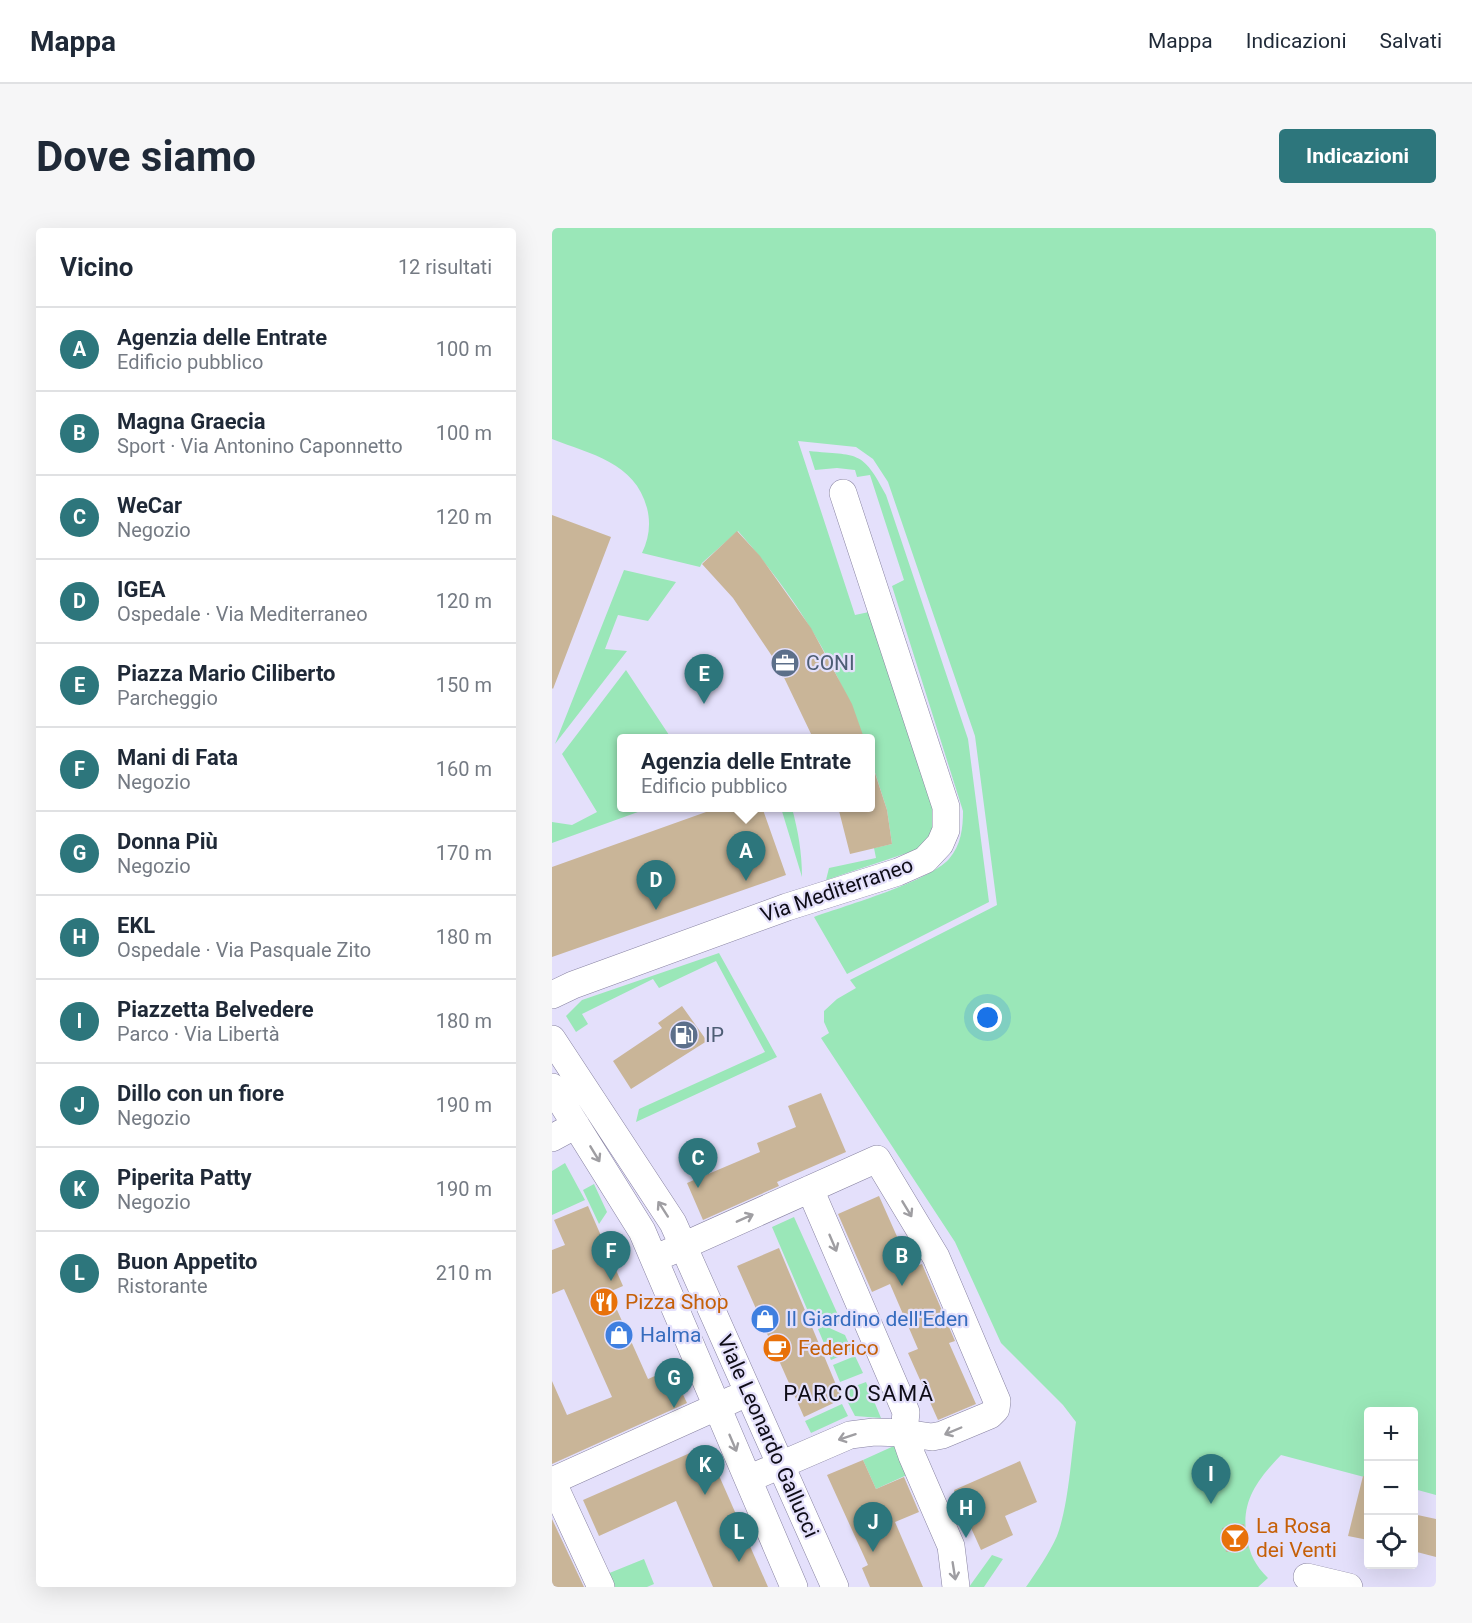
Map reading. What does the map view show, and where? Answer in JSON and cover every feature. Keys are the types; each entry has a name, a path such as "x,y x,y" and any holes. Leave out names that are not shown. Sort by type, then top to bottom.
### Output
{"street":[{"name":"Via Mediterraneo","path":"552,995 573,985 787,908 898,872 925,860 940,844 946,830 946,807 843,493"},
{"name":"Viale Leonardo Gallucci","path":"552,1040 673,1223 836,1587"},
{"name":"Viale Leonardo Gallucci","path":"552,1087 642,1231 794,1587"},
{"path":"552,1138 576,1125"},
{"path":"654,1260 877,1159 936,1257 997,1401 996,1409 990,1415 942,1435 932,1437 874,1432 850,1435 748,1479"},
{"path":"810,1189 906,1412 904,1433 951,1546 956,1587"},
{"path":"601,1587 552,1481 748,1394"},
{"path":"1307,1578 1350,1587"}],"green space":[{"path":"552,228 1436,228 1436,1495 1418,1490 1418,1407 1364,1407 1364,1477 1281,1455 1252,1492 1245,1525 1248,1544 1256,1564 1268,1578 1258,1587 1026,1587 1043,1562 1057,1536 1061,1523 1067,1495 1076,1422 1063,1405 1001,1343 955,1242 821,1038 829,1033 824,1022 824,1011 837,999 856,988 850,980 997,905 975,736 888,482 873,459 856,447 798,441 855,615 869,612 936,819 936,830 927,843 913,851 826,880 829,868 876,858 874,848 892,844 887,810 875,772 875,734 861,734 840,682 811,629 777,578 738,531 700,567 642,553 649,531 649,520 641,492 622,470 596,455 552,439"},
{"path":"809,451 849,455 864,462 871,469 886,495 968,739 989,902 847,974 814,917 906,884 939,868 949,859 959,842 963,811 892,586 904,580 870,475 857,477 855,470 837,468 815,470"},
{"path":"624,570 676,582 648,621 618,615 605,649 627,651 555,744"},
{"path":"626,670 668,734 617,734 617,812 638,812 552,843 552,822 572,825 597,812 562,754"},
{"path":"782,812 793,812 799,842 802,877"},
{"path":"719,953 777,1057 636,1122 639,1109 765,1052 716,961 659,988 653,979 582,1014 588,1024 576,1032 566,1016 582,1000"},
{"path":"565,1163 585,1200 552,1215 552,1171"},
{"path":"594,1184 607,1212 599,1224 583,1190"},
{"path":"794,1217 843,1326 826,1317 813,1323 772,1227"},
{"path":"825,1326 845,1335 852,1351 831,1360 818,1329"},
{"path":"855,1356 863,1373 840,1382 833,1365"},
{"path":"866,1382 881,1418 855,1416 842,1391"},
{"path":"842,1404 848,1416 811,1433 805,1421"},
{"path":"896,1445 909,1474 876,1489 863,1460"},
{"path":"992,1555 1003,1559 984,1587 969,1587"},
{"path":"644,1559 654,1584 647,1587 612,1587 607,1574"}],"building":[{"path":"552,515 611,537 553,689 552,688"},
{"path":"737,531 760,556 811,628 852,704 863,734 811,734 778,665 733,598 702,564"},
{"path":"875,773 887,810 892,844 850,854 839,812 875,812"},
{"path":"706,812 764,812 786,875 552,957 552,867"},
{"path":"682,1006 707,1041 631,1089 613,1061 662,1028 658,1023"},
{"path":"821,1093 846,1152 777,1182 779,1186 703,1220 687,1183 760,1152 757,1143 796,1127 788,1106"},
{"path":"879,1196 911,1268 922,1264 955,1341 949,1343 976,1404 938,1420 908,1353 918,1349 890,1284 872,1292 838,1214"},
{"path":"588,1206 623,1286 609,1292 648,1379 671,1369 687,1403 552,1464 552,1381 567,1415 612,1397 564,1289 552,1294 552,1250 565,1245 554,1220"},
{"path":"779,1248 842,1399 804,1417 737,1266"},
{"path":"706,1446 768,1587 713,1587 676,1501 599,1536 583,1500"},
{"path":"863,1460 876,1489 904,1477 919,1512 895,1522 923,1587 870,1587 862,1568 868,1565 827,1475"},
{"path":"1020,1461 1037,1502 1005,1516 1013,1535 981,1550 954,1490"},
{"path":"1363,1476 1364,1476 1364,1539 1348,1536"},
{"path":"1418,1515 1436,1519 1436,1557 1418,1552"},
{"path":"552,1519 584,1587 552,1587"},
{"name":"La Rosa dei Venti","path":"1244,1524 1248,1548 1226,1552 1222,1528"}],"place":[{"name":"CONI","path":"785,663"},
{"name":"Piazza Mario Ciliberto","path":"704,704"},
{"name":"Agenzia delle Entrate","path":"746,881"},
{"name":"IGEA","path":"656,910"},
{"name":"IP","path":"684,1035"},
{"name":"WeCar","path":"698,1188"},
{"name":"Mani di Fata","path":"611,1281"},
{"name":"Magna Graecia","path":"902,1286"},
{"name":"Pizza Shop","path":"604,1302"},
{"name":"Il Giardino dell'Eden","path":"765,1319"},
{"name":"Halma","path":"619,1335"},
{"name":"Federico","path":"777,1348"},
{"name":"Donna Più","path":"674,1408"},
{"name":"Piperita Patty","path":"705,1495"},
{"name":"Piazzetta Belvedere","path":"1211,1504"},
{"name":"EKL","path":"966,1538"},
{"name":"La Rosa dei Venti","path":"1235,1538"},
{"name":"Dillo con un fiore","path":"873,1552"},
{"name":"Buon Appetito","path":"739,1562"}],"district":[{"name":"PARCO SAMÀ","path":"859,1393"}]}
